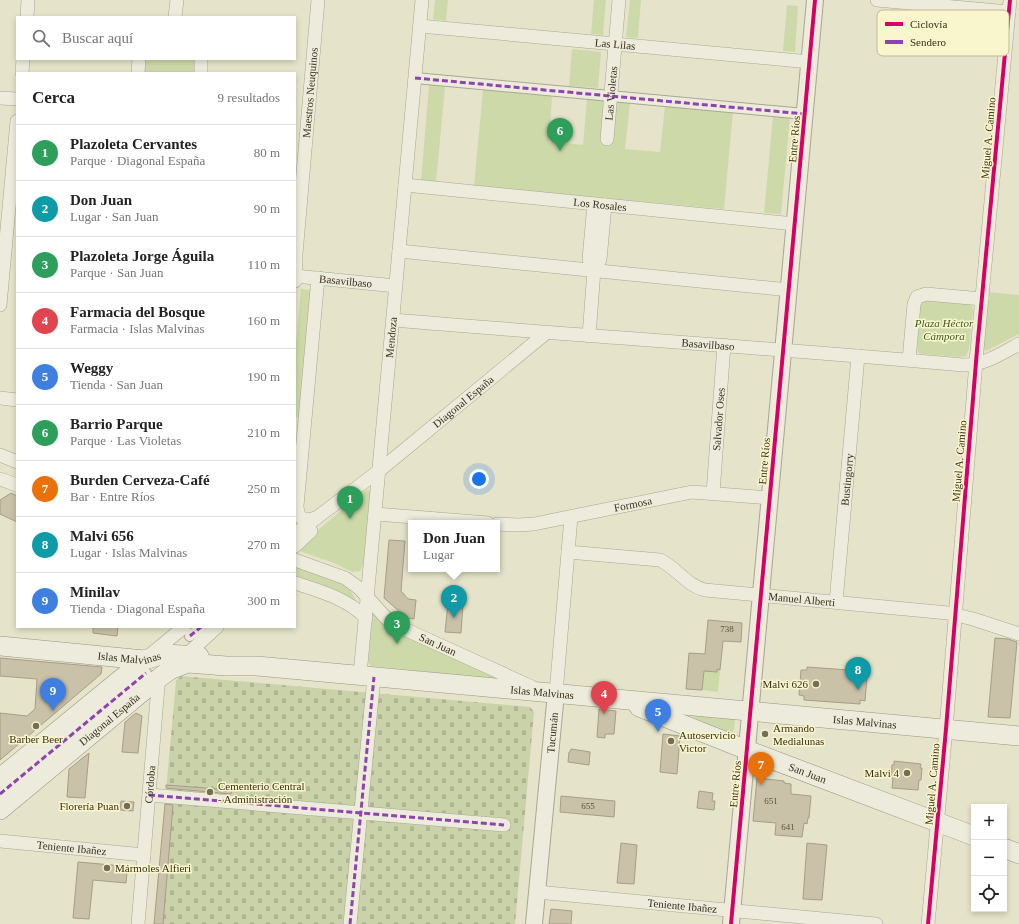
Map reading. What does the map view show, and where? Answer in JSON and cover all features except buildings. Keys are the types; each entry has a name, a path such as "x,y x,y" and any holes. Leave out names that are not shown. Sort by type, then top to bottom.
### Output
{"main road":[{"name":"Islas Malvinas","path":"0,646 157,663 257,666 1019,736"},
{"name":"Islas Malvinas","path":"157,663 171,654 225,658 257,666"},
{"name":"Diagonal España","path":"0,810 122,693 157,663"},
{"name":"Diagonal España","path":"0,778 122,693"},
{"name":"San Juan","path":"619,699 747,750 971,835"},
{"path":"1007,849 1019,854"}],"street":[{"path":"27,16 28,0"},
{"path":"175,16 177,0"},
{"name":"Maestros Neuquinos","path":"296,254 301,125 318,0"},
{"name":"Mendoza","path":"350,924 361,813 367,676 366,618 422,0"},
{"name":"Las Violetas","path":"607,139 619,0"},
{"name":"Entre Ríos","path":"732,917 816,0"},
{"path":"877,0 1009,6"},
{"name":"Las Lilas","path":"420,26 810,62"},
{"name":"Miguel A. Camino","path":"928,924 956,614 976,364 1004,56"},
{"path":"22,72 23,60"},
{"path":"138,72 139,60"},
{"path":"201,72 202,60"},
{"path":"415,78 805,114"},
{"path":"0,98 16,99"},
{"path":"0,305 7,249 16,134"},
{"name":"Los Rosales","path":"405,185 795,224"},
{"path":"589,336 594,270 590,260 599,204"},
{"path":"399,250 789,290"},
{"name":"Basavilbaso","path":"296,276 396,286"},
{"path":"316,518 307,520 299,516 297,511 300,427 318,278"},
{"path":"909,360 914,302 917,297 926,294 982,299"},
{"name":"Basavilbaso","path":"393,320 546,333 784,349 963,365 976,364 992,359 1019,344"},
{"name":"Diagonal España","path":"296,545 380,470 546,333"},
{"name":"Salvador Oses","path":"713,493 724,345"},
{"name":"Bustingorry","path":"836,602 858,356"},
{"path":"0,398 16,400"},
{"path":"0,455 16,462"},
{"name":"Diagonal España","path":"296,533 380,470"},
{"path":"0,479 16,486"},
{"name":"Formosa","path":"500,524 526,525 692,492 770,498"},
{"path":"376,514 451,520"},
{"name":"Tucumán","path":"534,924 549,692 568,552 571,517"},
{"name":"Manuel Alberti","path":"568,552 660,560 667,563 698,589 956,614 1019,634"},
{"name":"San Juan","path":"296,560 345,578 359,588 386,618 400,627 549,692"},
{"name":"San Juan","path":"345,578 361,577 368,572 371,566"},
{"path":"296,583 346,603 356,608 366,618"},
{"path":"187,631 198,628"},
{"path":"186,655 216,628"},
{"name":"Diagonal España","path":"157,663 187,631"},
{"name":"Córdoba","path":"138,924 149,795 157,663"},
{"path":"0,794 122,693"},
{"path":"149,795 504,825"},
{"name":"Teniente Ibañez","path":"0,841 144,854"},
{"name":"Teniente Ibañez","path":"537,892 732,917 876,924"}],"green space":[{"path":"435,0 448,0 446,21 433,19"},
{"path":"594,0 606,0 603,35 591,34"},
{"path":"630,0 641,0 638,38 626,37"},
{"path":"787,5 798,6 795,52 783,51"},
{"path":"572,49 601,52 598,88 569,86"},
{"path":"145,60 195,60 196,72 144,72"},
{"path":"429,85 445,86 436,183 421,181"},
{"path":"483,90 552,96 549,142 583,145 587,99 630,103 625,149 660,152 665,106 733,112 724,209 474,186"},
{"path":"773,116 790,117 781,214 764,213"},
{"path":"301,289 311,290 299,418 296,418 296,343"},
{"path":"987,292 1019,295 1019,334 986,351 983,350"},
{"name":"Plaza Héctor Cámpora","path":"923,300 971,304 973,309 969,349 966,356 960,357 919,353 917,350 920,306"},
{"path":"368,490 371,491 372,494 363,566 360,571 352,572 334,563 300,551 300,545"},
{"path":"296,563 323,573 340,582 348,588 358,605 296,579"},
{"path":"373,612 497,679 371,666 368,659"},
{"path":"717,669 720,670 718,692 702,690 704,671 716,672"},
{"path":"181,676 530,707 534,712 515,924 154,924 176,681"},
{"path":"689,715 734,719 733,735 730,735"}],"marked path":[{"path":"415,78 805,114"},
{"path":"190,636 200,628"},
{"path":"0,794 146,673"},
{"path":"350,924 374,677"},
{"path":"149,795 504,825"}],"cycle path":[{"path":"731,924 815,0"},
{"path":"1009,11 1010,0"},
{"path":"928,924 946,729 977,350 1005,56"}],"place":[{"name":"Barrio Parque","path":"560,151"},
{"name":"Plazoleta Cervantes","path":"350,519"},
{"name":"Don Juan","path":"454,618"},
{"name":"Plazoleta Jorge Águila","path":"397,644"},
{"name":"Malvi 626","path":"816,684"},
{"name":"Malvi 656","path":"858,690"},
{"name":"Minilav","path":"53,711"},
{"name":"Farmacia del Bosque","path":"604,714"},
{"name":"Barber Beer","path":"36,726"},
{"name":"Weggy","path":"658,732"},
{"name":"Armando Medialunas","path":"765,734"},
{"name":"Autoservicio Victor","path":"671,741"},
{"name":"Malvi 4","path":"907,773"},
{"name":"Burden Cerveza-Café","path":"761,785"},
{"name":"Cementerio Central - Administración","path":"210,792"},
{"name":"Florería Puan","path":"127,806"},
{"name":"Mármoles Alfieri","path":"107,868"}]}
